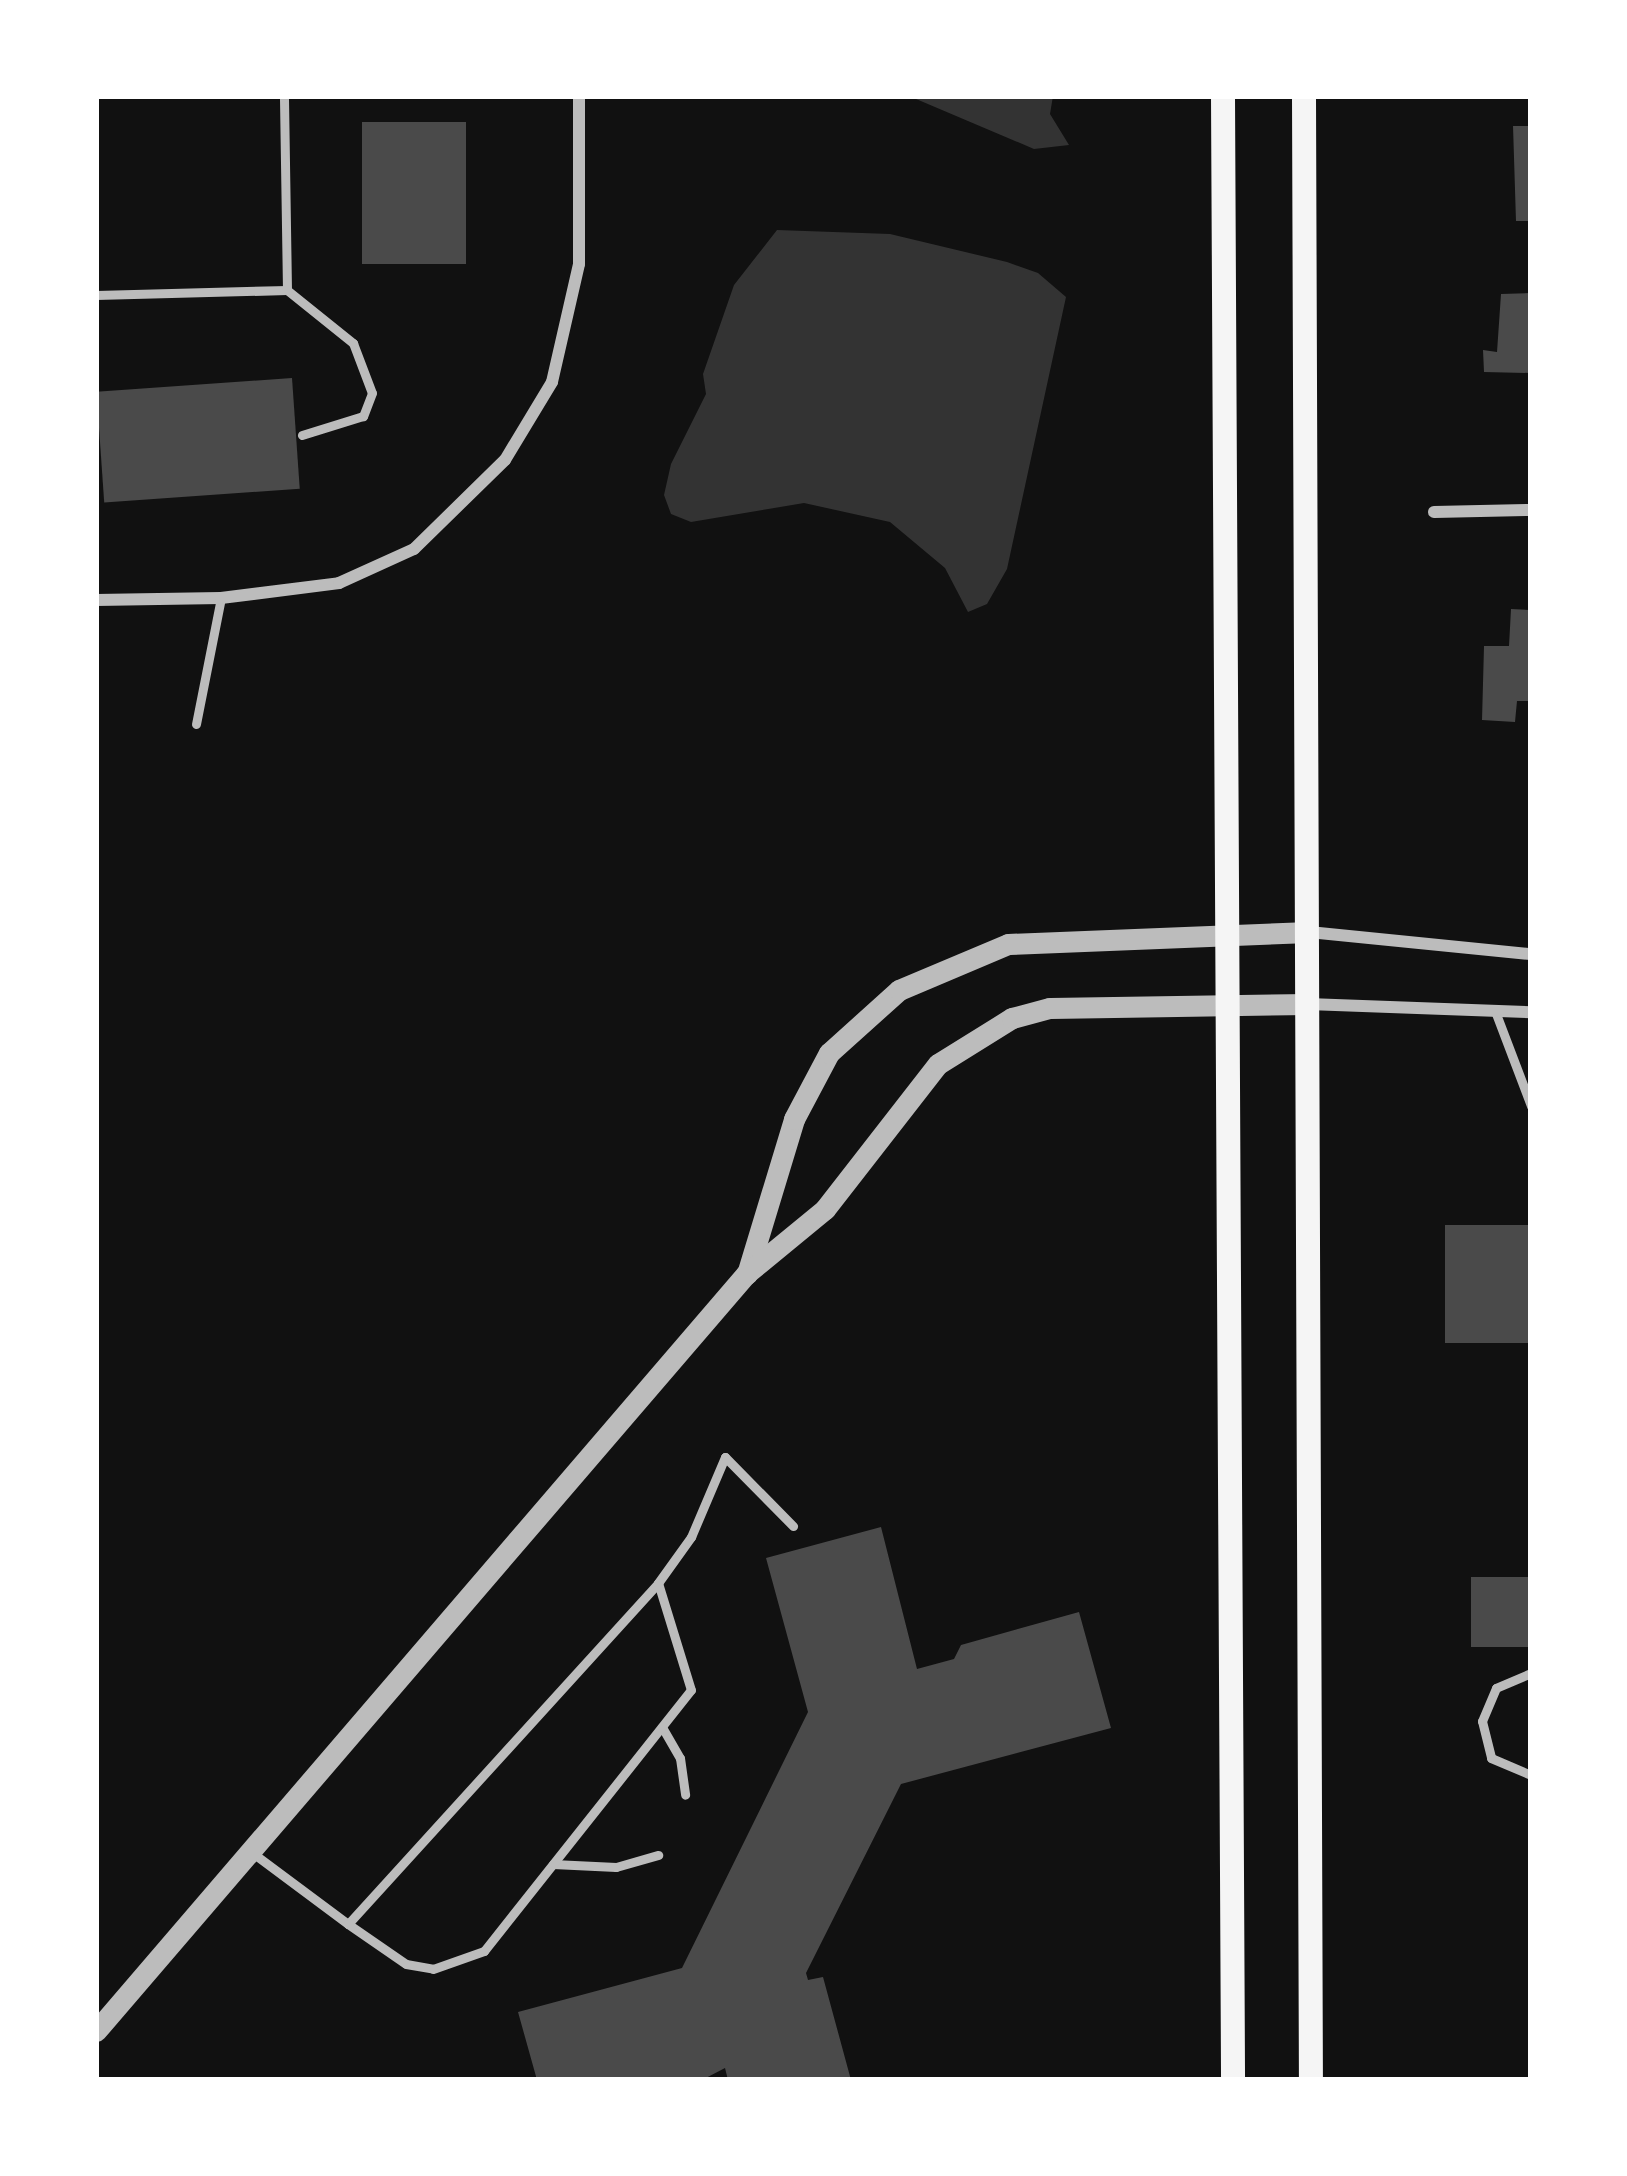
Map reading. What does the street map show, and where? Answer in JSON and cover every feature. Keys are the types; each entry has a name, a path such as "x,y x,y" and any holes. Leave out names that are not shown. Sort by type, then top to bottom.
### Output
{"main road":[{"path":"1223,96 1232,2080"},
{"path":"1304,96 1311,2080"}],"street":[{"path":"96,600 220,598 339,583 414,549 505,460 552,382 579,264 579,96"},
{"path":"1434,512 1531,510"},
{"path":"746,1274 794,1119 829,1053 864,1014 950,964 1008,944 1227,932 1309,932 1531,954"},
{"path":"96,2031 746,1274 825,1209 938,1064 983,1034 1050,1008 1227,1003 1531,1012"}],"lane":[{"path":"284,96 287,290"},
{"path":"96,295 287,290 353,343 372,393 363,416 302,435"},
{"path":"196,724 220,598"},
{"path":"1495,1011 1531,1106"},
{"path":"347,1924 658,1583 692,1537 724,1457 793,1526"},
{"path":"250,1851 406,1964 433,1969 484,1951 691,1690 658,1583"},
{"path":"1531,1673 1496,1688 1482,1721 1490,1758 1531,1775"},
{"path":"662,1727 680,1758 685,1795"},
{"path":"553,1864 616,1867 658,1855"}],"shaded area":[{"path":"909,96 1053,96 1050,114 1069,145 1034,149"},
{"path":"777,230 890,234 1038,273 1066,297 1007,569 987,604 968,612 945,568 890,522 804,503 691,522 671,514 664,495 671,464 706,394 703,374 734,285"}],"building":[{"path":"362,122 466,122 466,264 362,264"},
{"path":"1513,126 1531,126 1531,221 1516,221"},
{"path":"1531,293 1531,373 1484,372 1483,350 1497,352 1501,294"},
{"path":"292,378 300,489 104,502 96,392"},
{"path":"1511,609 1531,610 1531,701 1517,701 1515,722 1482,720 1484,646 1509,646"},
{"path":"1445,1225 1531,1225 1531,1343 1445,1343"},
{"path":"881,1527 917,1669 954,1659 961,1645 1079,1612 1111,1728 901,1784 806,1973 808,1980 823,1977 851,2080 728,2080 725,2068 702,2080 537,2080 518,2012 682,1968 808,1712 766,1558"},
{"path":"1471,1577 1531,1577 1531,1647 1471,1647"}]}
